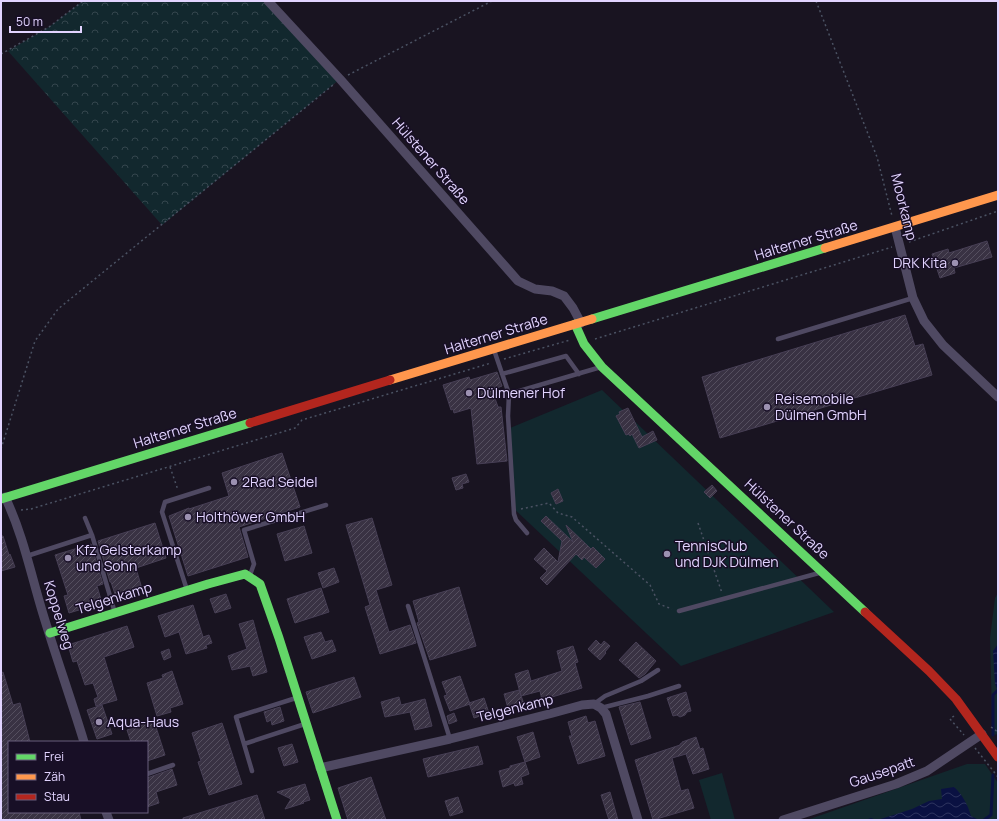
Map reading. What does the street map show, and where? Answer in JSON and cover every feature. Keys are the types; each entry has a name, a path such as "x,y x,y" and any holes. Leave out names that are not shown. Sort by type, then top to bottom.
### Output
{"street":[{"name":"Hülstener Straße","path":"268,1 340,79 518,281 536,289 552,291 564,296 573,308 584,344 602,367 823,572 956,699 998,757"},
{"name":"Halterner Straße","path":"3,498 998,196"},
{"name":"Moorkamp","path":"895,227 913,298 924,321 943,346 997,394"},
{"name":"Koppelweg","path":"3,498 12,511 27,556 43,614 84,741"},
{"name":"Telgenkamp","path":"50,633 187,590 245,574 249,577"},
{"path":"249,577 260,584 279,638 337,820"},
{"name":"Telgenkamp","path":"320,768 450,739 582,705 597,706"},
{"path":"597,706 606,714 638,820"},
{"name":"Gausepatt","path":"783,820 896,784 927,771 982,734"}],"lane":[{"path":"778,339 913,298"},
{"path":"493,349 509,394 508,416 514,512 516,520 528,533"},
{"path":"502,374 566,356 579,374"},
{"path":"509,394 602,367"},
{"path":"187,590 162,512 165,502 209,488"},
{"path":"249,577 254,564 244,530 326,505"},
{"path":"85,518 92,535 115,613"},
{"path":"27,556 92,535"},
{"path":"679,611 823,572"},
{"path":"408,606 450,739"},
{"path":"597,706 605,696 640,682 658,670"},
{"path":"597,706 648,696 679,686"},
{"path":"252,771 236,717 298,697"},
{"path":"244,744 306,723"},
{"path":"148,774 173,765"}],"path":[{"path":"1,54 49,27 83,1"},
{"path":"1,449 35,341 58,309 340,79 492,1"},
{"name":"Moorkamp","path":"816,1 877,157 895,227"},
{"path":"170,467 181,497"},
{"path":"514,512 549,503 558,512 572,517 650,585 659,604 679,611"},
{"path":"698,523 724,599"},
{"path":"988,726 998,732"}],"green space":[{"path":"83,1 268,1 340,79 162,225 8,51 49,27"},
{"name":"TennisClub und DJK Dülmen","path":"602,390 834,612 681,666 511,506 510,428"},
{"path":"998,593 998,734 993,735 990,638 995,598"},
{"path":"967,764 985,764 998,783 998,820 807,820"},
{"path":"722,773 735,820 711,820 699,780"}],"water":[{"path":"998,644 998,691 995,684 993,651"},
{"path":"954,787 960,793 971,816 977,819 977,820 877,820 912,809 929,801 942,799 941,789"},
{"path":"871,818 877,820 865,820"}],"building":[{"path":"987,241 992,257 954,268 955,273 940,278 932,254 948,249 949,253"},
{"name":"Reisemobile Dülmen GmbH","path":"905,315 915,346 923,344 932,375 720,438 702,377"},
{"path":"497,372 502,386 492,390 498,407 501,407 507,461 477,464 471,408 454,413 453,409 451,410 443,385 469,377 470,380"},
{"path":"628,408 642,437 653,431 657,440 639,448 632,434 630,436 629,434 626,435 616,416 620,414 619,412"},
{"path":"282,453 300,507 239,527 248,557 188,576 169,516 189,508 229,496 222,473"},
{"path":"466,474 469,482 462,484 463,488 456,490 452,478"},
{"path":"712,485 717,491 710,498 704,492"},
{"path":"558,489 563,501 556,504 551,493"},
{"path":"546,516 573,542 566,525 591,549 593,547 605,559 596,568 584,557 582,560 576,554 547,585 540,578 547,571 534,559 544,548 558,562 562,541 541,521"},
{"path":"372,518 392,585 376,590 389,632 410,625 416,643 380,654 365,607 370,605 346,525"},
{"path":"155,523 166,558 136,568 142,589 116,597 98,541"},
{"path":"304,526 312,553 285,561 277,534"},
{"path":"1,536 3,536 9,555 10,554 15,567 1,571"},
{"path":"91,544 103,584 97,586 102,603 69,613 64,596 68,595 55,555"},
{"path":"334,568 339,582 323,588 318,573"},
{"path":"459,587 476,646 430,660 417,623 419,622 413,601"},
{"path":"321,588 329,612 295,623 287,599"},
{"path":"226,594 231,608 215,613 210,599"},
{"path":"193,605 203,637 209,635 212,643 206,645 207,648 186,654 179,632 165,637 158,616"},
{"path":"253,620 267,672 253,676 250,666 232,670 228,656 247,649 239,624"},
{"path":"127,626 134,647 104,657 117,700 96,706 94,699 98,697 93,683 85,685 77,661 73,662 68,645"},
{"path":"321,632 325,642 332,640 336,651 312,659 304,637"},
{"path":"596,640 601,645 604,641 610,646 600,660 588,649"},
{"path":"636,642 656,661 645,674 639,678 619,660"},
{"path":"573,646 578,662 575,663 582,688 542,700 540,691 521,696 515,674 528,670 531,681 562,671 557,651"},
{"path":"169,649 171,657 164,660 161,652"},
{"path":"172,671 183,704 170,708 171,712 157,716 147,683 163,678 162,675"},
{"path":"3,672 13,705 20,703 30,741 8,741 8,813 79,813 81,820 1,820 1,673"},
{"path":"460,676 470,704 450,711 444,696 447,695 442,682"},
{"path":"354,677 361,697 313,713 306,692"},
{"path":"519,690 524,704 508,708 504,694"},
{"path":"686,692 691,711 680,717 677,715 673,716 667,698"},
{"path":"399,697 401,705 425,699 432,726 415,730 410,712 385,717 381,702"},
{"path":"484,698 489,713 474,718 469,703"},
{"path":"640,702 651,738 631,745 619,707"},
{"name":"Aqua-Haus","path":"102,705 112,734 97,739 87,710"},
{"path":"280,707 284,721 272,725 271,720 267,722 264,712"},
{"path":"454,713 457,721 449,724 447,716"},
{"path":"586,716 588,723 595,721 605,756 578,764 569,736 572,736 568,722"},
{"path":"154,721 165,755 148,761 148,741 131,741 127,730"},
{"path":"222,723 242,784 209,795 198,762 201,761 192,733"},
{"path":"533,732 540,757 525,762 517,737"},
{"path":"696,737 700,749 703,748 709,769 693,774 686,754 672,758 681,791 688,789 694,808 653,820 635,760 680,745 682,742"},
{"path":"292,744 298,762 284,766 278,748"},
{"path":"478,746 483,764 428,777 423,759"},
{"path":"525,762 529,774 521,777 523,784 515,786 514,783 503,787 499,771"},
{"path":"172,769 177,785 156,792 159,803 148,807 148,778"},
{"path":"371,777 386,820 348,820 338,788"},
{"path":"305,784 310,800 285,809 291,799 277,792"},
{"path":"610,792 618,820 609,820 601,795"},
{"path":"257,795 265,820 183,820 183,818"},
{"path":"458,797 463,812 450,816 445,801"}],"waterway":[{"path":"993,735 993,695 998,690"},
{"path":"984,820 991,815 993,775"}],"traffic: fast":[{"path":"592,319 825,248"},
{"path":"575,324 584,344 602,367 865,612"},
{"path":"1,499 250,423"},
{"path":"50,633 245,574 260,584 279,638 337,820"}],"traffic: slow":[{"path":"825,248 998,195"},
{"path":"390,380 592,319"}],"traffic: jam":[{"path":"250,423 390,380"},
{"path":"865,612 929,671 956,699 998,757"}],"place":[{"name":"DRK Kita","path":"955,263"},
{"name":"Dülmener Hof","path":"469,393"},
{"name":"Reisemobile Dülmen GmbH","path":"767,407"},
{"name":"2Rad Seidel","path":"234,482"},
{"name":"Holthöwer GmbH","path":"188,517"},
{"name":"TennisClub und DJK Dülmen","path":"667,554"},
{"name":"Kfz Gelsterkamp und Sohn","path":"68,558"},
{"name":"Aqua-Haus","path":"99,722"}]}
